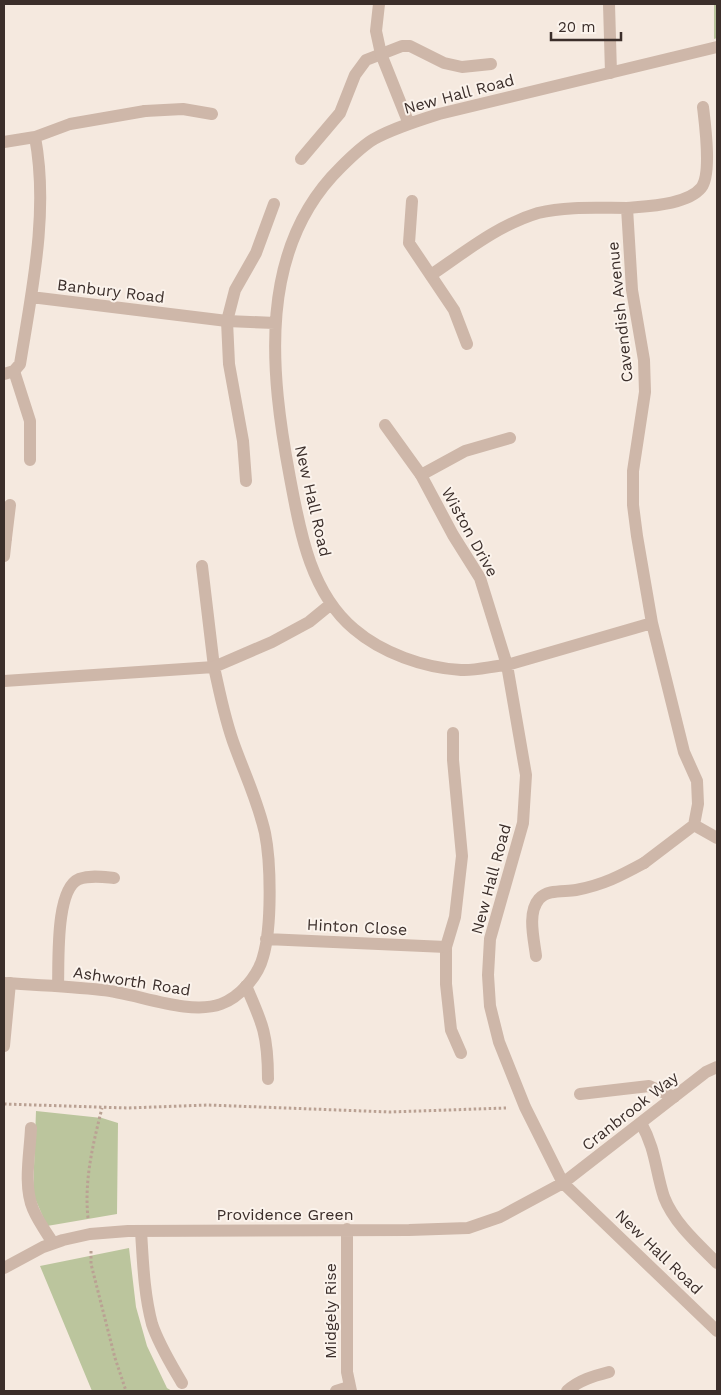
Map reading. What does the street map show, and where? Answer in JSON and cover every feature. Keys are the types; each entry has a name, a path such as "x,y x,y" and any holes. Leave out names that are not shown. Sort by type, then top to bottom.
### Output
{"street":[{"path":"379,4 376,31 381,54 409,124"},
{"path":"609,4 611,73"},
{"path":"301,159 340,113 355,75 366,60 402,46 410,46 444,63 462,67 490,64"},
{"name":"New Hall Road","path":"717,47 439,114 409,124 374,140 326,182 299,223 288,252 280,287 275,324 278,396 292,491 313,574 332,604 353,628 383,649 415,660 462,670 507,665 526,774 523,823 490,939 488,975 490,1006 499,1042 524,1107 563,1183 717,1331"},
{"path":"431,275 487,236 532,216 565,209 627,208 689,197 702,188 706,173 703,107"},
{"path":"4,142 35,137 70,124 145,111 183,109 212,114"},
{"path":"30,460 30,421 9,372 20,364 31,297 42,186 35,137"},
{"path":"412,201 409,243 454,310 467,344"},
{"path":"246,482 243,441 229,364 227,321 235,290 256,253 274,204"},
{"name":"Cavendish Avenue","path":"627,208 632,290 644,360 644,384 633,471 633,505 652,623 684,752 697,781 698,804 694,825"},
{"name":"Banbury Road","path":"31,297 227,321 275,324"},
{"name":"Wiston Drive","path":"384,425 421,475 453,535 480,578 507,665"},
{"path":"421,475 466,451 510,438"},
{"path":"4,556 10,505"},
{"name":"Ashworth Road","path":"7,983 102,990 184,1006 201,1007 221,1004 246,986 253,978 263,958 266,939 269,878 265,835 255,793 235,747 222,706 214,667 202,566"},
{"path":"4,680 214,667 272,642 309,622 332,604"},
{"path":"507,665 652,623"},
{"path":"453,733 453,760 462,856 455,917 446,947 447,1010 451,1030 461,1053"},
{"path":"536,956 532,924 534,908 540,898 551,892 574,890 610,882 644,863 694,825 717,838"},
{"path":"58,986 62,905 67,890 78,880 93,876 114,878"},
{"name":"Hinton Close","path":"266,939 446,947"},
{"path":"4,1046 7,983"},
{"path":"246,986 262,1022 268,1046 268,1079"},
{"name":"Cranbrook Way","path":"563,1183 706,1072 717,1067"},
{"path":"580,1094 649,1086 674,1097"},
{"path":"641,1123 651,1140 665,1198 674,1216 717,1263"},
{"path":"31,1128 28,1183 30,1199 38,1220 53,1243"},
{"name":"Providence Green","path":"4,1268 53,1243 90,1234 140,1231 468,1228 500,1217 563,1183"},
{"name":"Midgely Rise","path":"347,1229 347,1372 350,1389"},
{"path":"140,1231 146,1294 153,1325 164,1352 182,1383"},
{"path":"567,1391 591,1377 609,1372"},
{"path":"336,1391 350,1389"}],"path":[{"path":"4,1104 128,1108 208,1106 390,1112 524,1107"}],"green space":[{"path":"714,4 717,4 717,38 714,39"},
{"path":"36,1111 102,1118 118,1123 117,1214 47,1226 33,1194"},
{"path":"129,1248 136,1307 147,1346 167,1388 172,1391 92,1391 40,1266"}]}
